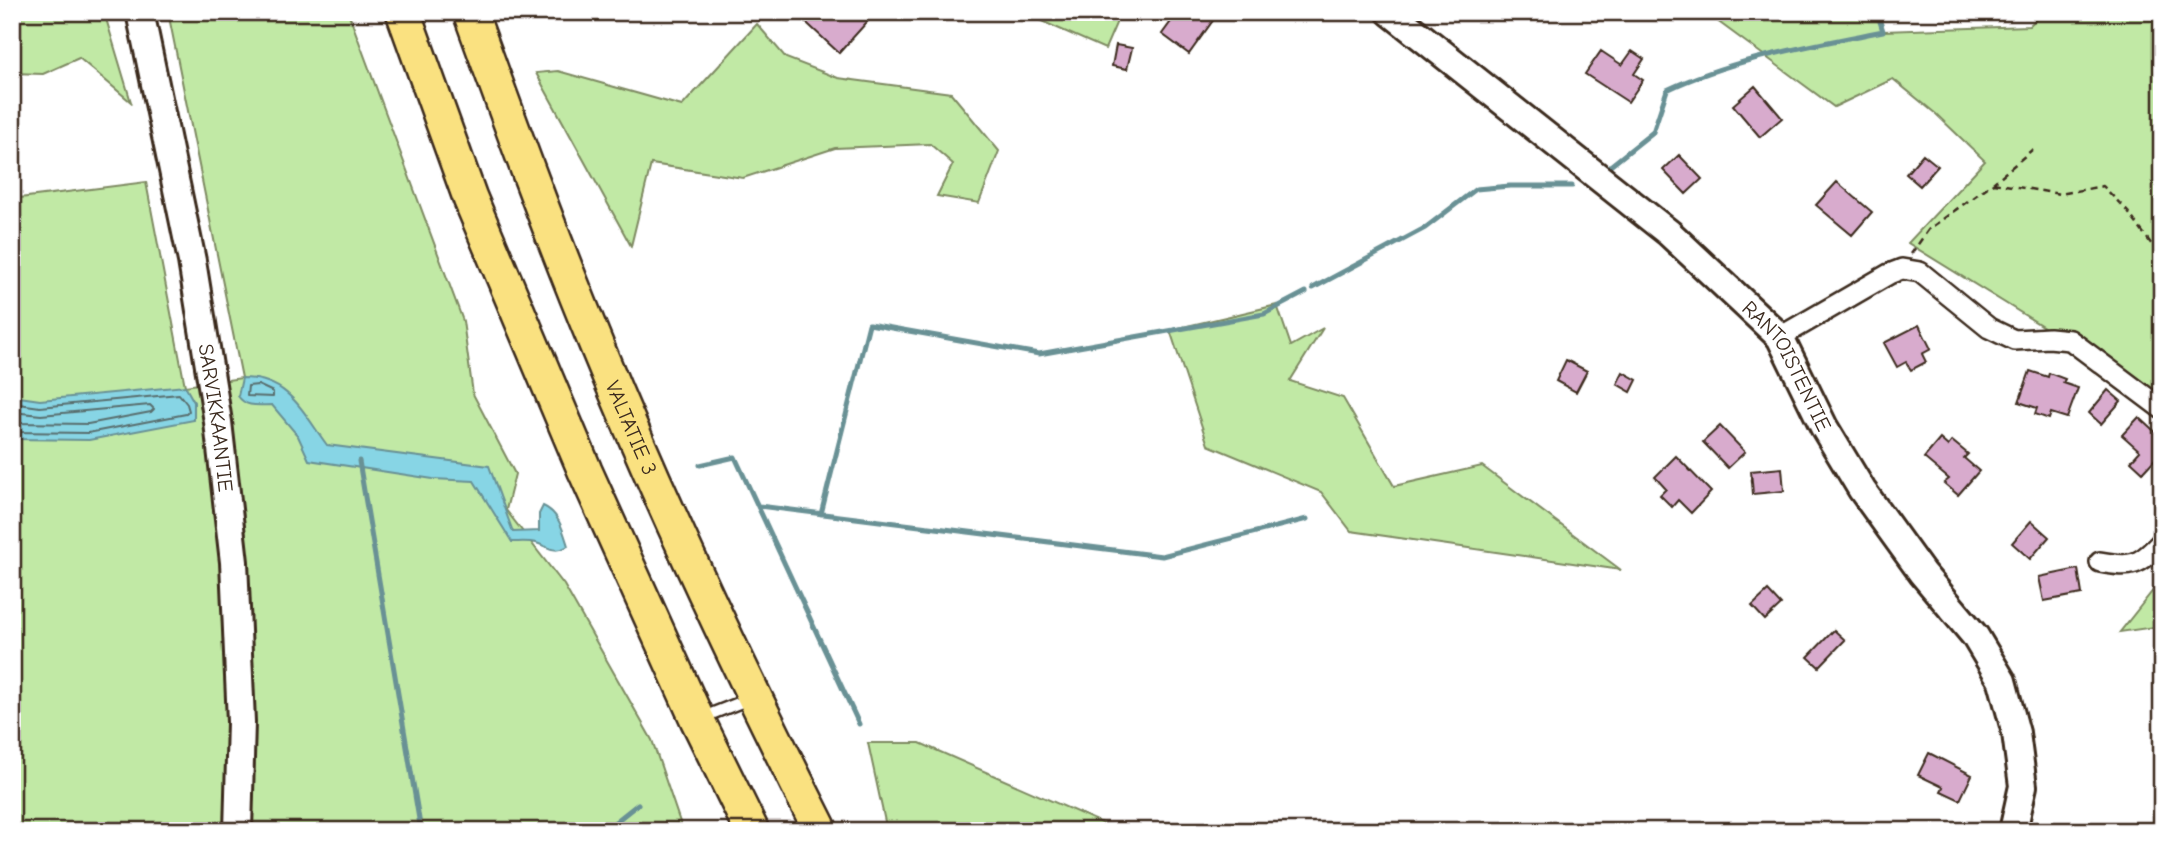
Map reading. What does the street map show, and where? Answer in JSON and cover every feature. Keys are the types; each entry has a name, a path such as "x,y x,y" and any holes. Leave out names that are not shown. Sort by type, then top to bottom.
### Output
{"highway":[{"path":"403,12 470,198 539,365 697,719 752,831"},
{"name":"VALTATIE 3","path":"470,12 532,182 597,348 753,697 821,831"}],"street":[{"name":"SARVIKKAANTIE","path":"139,12 192,261 218,422 235,589 242,722 238,831"},
{"name":"RANTOISTENTIE","path":"1390,12 1669,233 1780,337 1824,427 1862,490 1923,573 1975,636 2003,681 2016,733 2023,786 2013,831"},
{"path":"1780,337 1889,274 1902,269 1920,272 1989,328 2014,340 2070,340 2162,409"},
{"path":"2100,562 2126,567 2147,557 2162,541"}],"lane":[{"path":"697,719 753,697"}],"path":[{"path":"1902,269 1929,229 1993,183 2034,149"},
{"path":"1993,183 2060,194 2103,186 2128,212 2152,246 2162,245"}],"green space":[{"path":"12,12 104,12 131,102 79,58 43,74 12,73"},
{"path":"168,12 348,12 463,321 473,394 515,474 506,510 564,585 652,740 683,831 12,831 12,199 146,182 185,386 242,378"},
{"path":"1021,12 1121,12 1105,49"},
{"path":"1705,12 1879,12 1883,31 2029,26 2044,12 2162,12 2162,400 1908,243 1985,161 1936,114 1893,79 1834,107"},
{"path":"757,24 786,58 838,78 951,93 999,151 979,203 937,196 953,164 930,144 835,148 743,178 651,164 631,246 536,73 558,71 682,106"},
{"path":"1277,305 1291,346 1323,328 1290,381 1343,398 1394,486 1482,466 1621,570 1351,531 1321,492 1208,445 1170,330"},
{"path":"2162,579 2162,626 2120,632"},
{"path":"868,743 920,743 1120,831 887,831"}],"water":[{"path":"242,378 258,379 283,390 302,409 327,445 489,466 513,532 539,531 539,514 543,506 557,518 568,546 555,550 533,542 512,542 474,481 433,479 309,460 298,436 272,405 249,404 241,400 238,396"},
{"path":"185,386 194,402 194,420 89,440 12,439 12,396 40,400"}],"building":[{"path":"795,12 876,12 839,53"},
{"path":"1178,12 1219,12 1189,54 1162,34"},
{"path":"1116,45 1132,48 1127,69 1112,66"},
{"path":"1601,51 1622,65 1632,51 1644,59 1634,74 1643,80 1628,102 1585,74"},
{"path":"1755,86 1782,118 1760,137 1733,105"},
{"path":"1923,154 1938,166 1920,186 1906,174"},
{"path":"1679,155 1702,179 1686,194 1663,170"},
{"path":"1837,182 1872,212 1852,235 1816,205"},
{"path":"1919,325 1931,349 1922,354 1926,362 1911,370 1906,362 1897,367 1884,343"},
{"path":"1566,360 1587,371 1576,392 1556,381"},
{"path":"2030,371 2048,377 2049,373 2065,379 2063,383 2078,388 2067,418 2051,413 2049,419 2035,414 2037,408 2019,402"},
{"path":"1623,372 1637,380 1631,392 1617,384"},
{"path":"2108,390 2121,401 2101,424 2089,413"},
{"path":"2139,417 2162,438 2162,466 2155,459 2143,472 2131,461 2140,451 2122,435"},
{"path":"1720,426 1745,452 1728,468 1703,442"},
{"path":"1940,439 1948,446 1952,441 1968,454 1964,458 1979,471 1958,495 1944,483 1949,479 1924,458"},
{"path":"1676,456 1711,492 1691,513 1678,500 1672,507 1660,495 1666,489 1655,477"},
{"path":"1782,468 1784,491 1753,494 1751,471"},
{"path":"2031,521 2049,537 2030,559 2012,543"},
{"path":"2078,569 2082,594 2044,601 2039,577"},
{"path":"1768,591 1781,605 1765,620 1752,606"},
{"path":"1834,630 1845,640 1819,667 1808,657"},
{"path":"1929,753 1972,775 1960,800 1941,791 1943,787 1918,775"}],"waterway":[{"path":"1604,171 1653,132 1667,90 1746,61 1883,31 1877,12"},
{"path":"1313,288 1425,228 1476,189 1572,186"},
{"path":"821,514 869,324 1039,354 1264,314 1306,292"},
{"path":"700,465 735,457 859,724"},
{"path":"359,461 421,831"},
{"path":"759,506 1162,556 1307,519"},
{"path":"604,831 638,804"}]}
